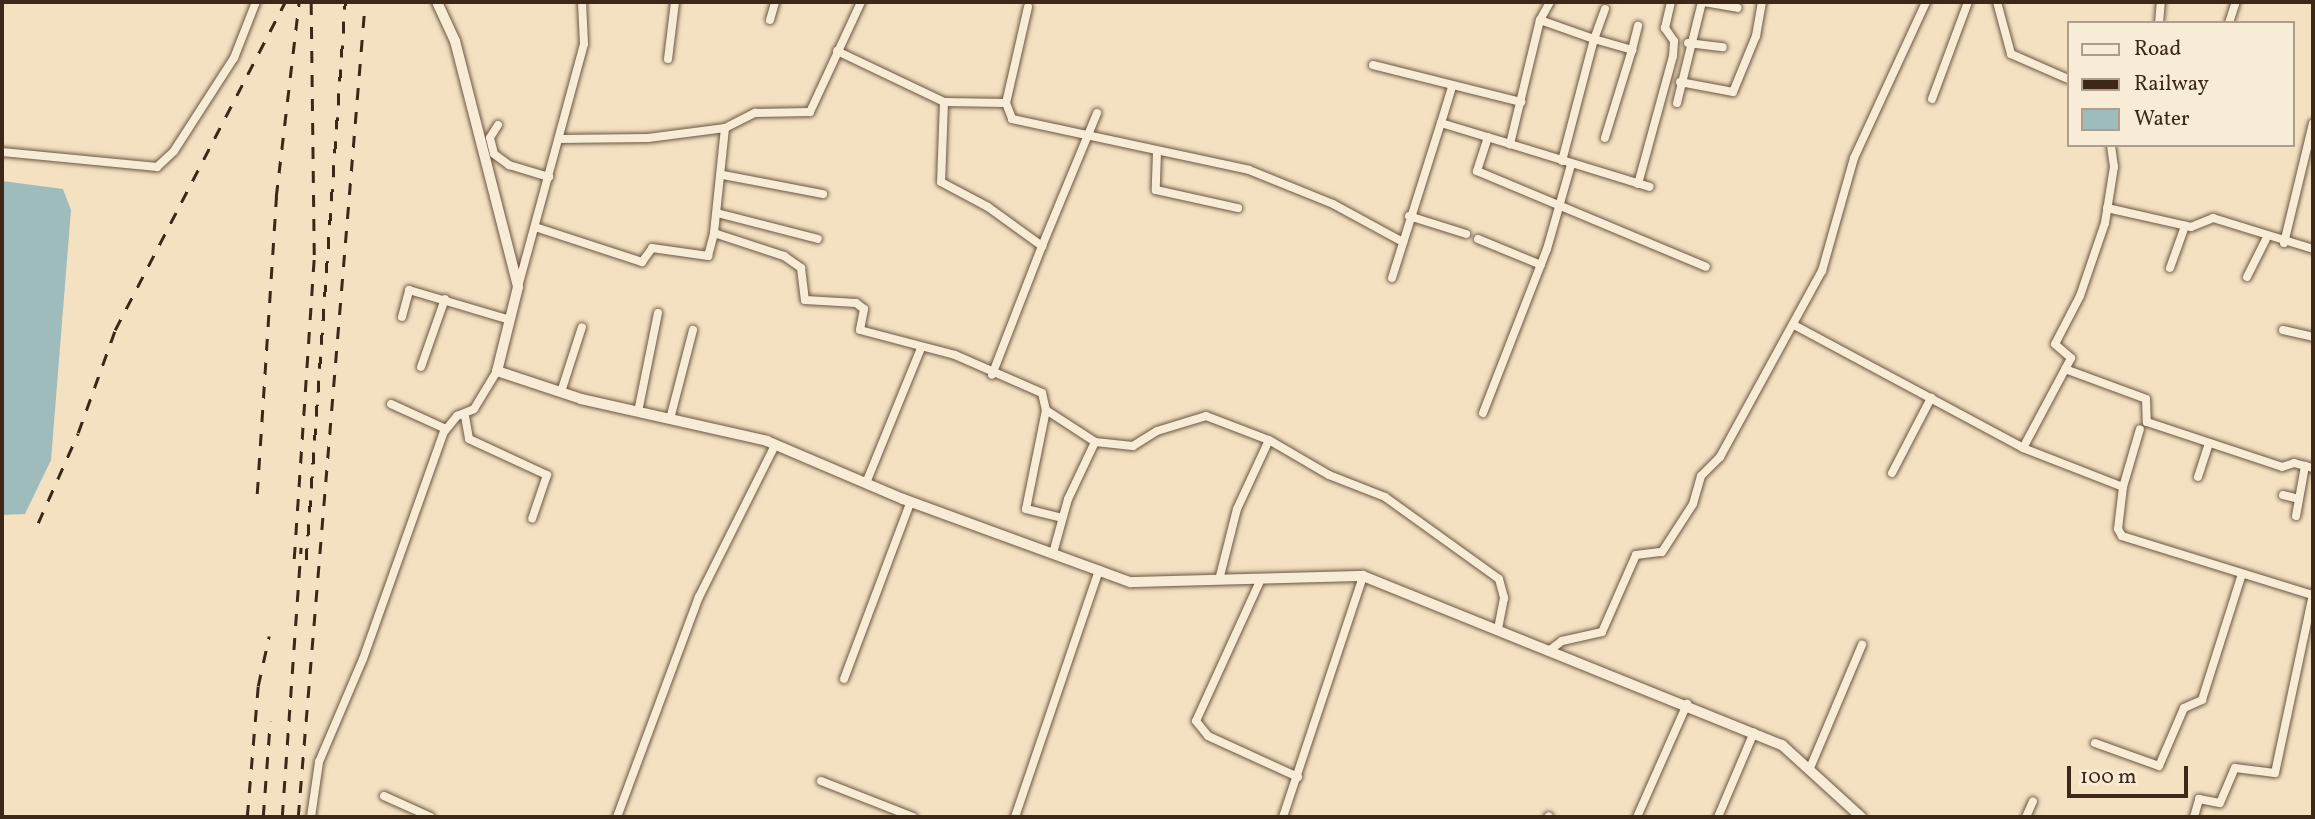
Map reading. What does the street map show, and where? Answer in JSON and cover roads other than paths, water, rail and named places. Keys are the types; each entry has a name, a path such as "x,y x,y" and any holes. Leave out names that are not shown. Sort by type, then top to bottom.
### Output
{"street":[{"path":"2,152 157,167 174,151 234,58 256,2"},
{"path":"437,2 455,41 518,287"},
{"path":"532,519 546,473 469,439 465,416 497,372 584,44 582,2"},
{"path":"668,59 675,2"},
{"path":"770,20 775,2"},
{"path":"559,139 648,138 725,128 755,113 810,112 861,2"},
{"path":"1510,144 1540,20 1550,2"},
{"path":"1638,184 1673,56 1674,41 1665,28 1671,2"},
{"path":"1677,103 1688,43 1703,2 1737,8"},
{"path":"1681,82 1733,92 1756,36 1762,2"},
{"path":"1550,650 1562,640 1602,632 1636,555 1662,552 1693,504 1701,476 1720,457 1794,325 1837,231 1854,158 1885,83 1911,42 1926,2"},
{"path":"1932,99 1968,2"},
{"path":"1997,2 2011,54 2066,78"},
{"path":"2159,21 2161,2"},
{"path":"2229,21 2236,2"},
{"path":"1028,7 1006,103 1012,119 1086,138 1249,170 1334,204 1403,242"},
{"path":"1562,161 1594,39 1605,9"},
{"path":"1540,20 1632,50"},
{"path":"1605,138 1638,26"},
{"path":"1688,43 1723,47"},
{"path":"837,51 944,102 1006,103"},
{"path":"1373,65 1521,102"},
{"path":"1392,278 1409,216 1452,86"},
{"path":"944,102 941,182 988,207 1042,246"},
{"path":"992,375 1097,113"},
{"path":"1441,123 1650,187"},
{"path":"2284,243 2313,123"},
{"path":"498,125 490,138 494,153 509,165 549,177"},
{"path":"535,227 642,262 652,248 708,256 723,175 725,128"},
{"path":"1488,137 1478,171 1560,202 1706,267"},
{"path":"2023,448 2071,358 2055,344 2094,262 2107,208 2111,147"},
{"path":"1157,152 1156,190 1238,208"},
{"path":"1483,413 1541,265 1571,165"},
{"path":"723,175 823,194"},
{"path":"2107,208 2185,226 2213,218 2266,239 2313,249"},
{"path":"717,213 818,239"},
{"path":"1409,216 1466,234"},
{"path":"2170,268 2185,226"},
{"path":"714,233 784,256 802,268 805,300 856,303 863,309 860,330 955,355 992,375 1042,393 1046,410 1026,509 1062,518"},
{"path":"1478,239 1541,265"},
{"path":"2247,277 2266,239"},
{"path":"402,317 407,290 510,320"},
{"path":"421,367 445,299"},
{"path":"638,412 658,313"},
{"path":"1794,325 2023,448 2123,487"},
{"path":"561,393 582,327"},
{"path":"670,419 694,330"},
{"path":"2283,330 2313,337"},
{"path":"866,483 921,348"},
{"path":"2065,369 2146,400 2147,422 2282,467 2291,463 2309,467 2299,499 2297,516"},
{"path":"497,372 561,393 775,445 911,501 1130,582 1363,576 1754,732 1810,768 1861,817"},
{"path":"1892,472 1931,398"},
{"path":"391,404 446,429"},
{"path":"1046,410 1095,442 1133,446 1157,431 1206,416 1269,440 1329,475 1385,497 1499,579 1504,598 1498,630"},
{"path":"311,817 319,762 359,671 446,429 457,416 465,416"},
{"path":"2140,429 2123,487 2122,536 2313,594 2275,774 2235,768 2220,803 2199,799 2194,817"},
{"path":"1219,580 1237,509 1269,440"},
{"path":"1053,554 1062,518 1095,442"},
{"path":"2198,477 2209,444"},
{"path":"617,817 699,597 775,445"},
{"path":"2283,495 2299,499"},
{"path":"844,679 911,501"},
{"path":"1016,817 1099,570"},
{"path":"2095,743 2159,766 2184,708 2202,700 2242,574"},
{"path":"1286,817 1363,576"},
{"path":"1261,579 1196,721 1208,736 1298,777"},
{"path":"1810,768 1862,645"},
{"path":"1637,817 1687,704"},
{"path":"1718,817 1754,732"},
{"path":"821,781 913,817"},
{"path":"384,796 431,817"},
{"path":"2026,817 2033,801"}],"water":[{"path":"2,181 63,189 71,210 51,460 25,514 2,515"}],"railway":[{"path":"38,523 78,433 115,330 285,2"},
{"path":"257,494 276,197 299,2"},
{"path":"294,559 314,255 311,2"},
{"path":"306,560 345,2"},
{"path":"298,817 365,2"},
{"path":"282,817 301,548"},
{"path":"247,817 258,686 269,636"},
{"path":"263,817 270,721"}]}
